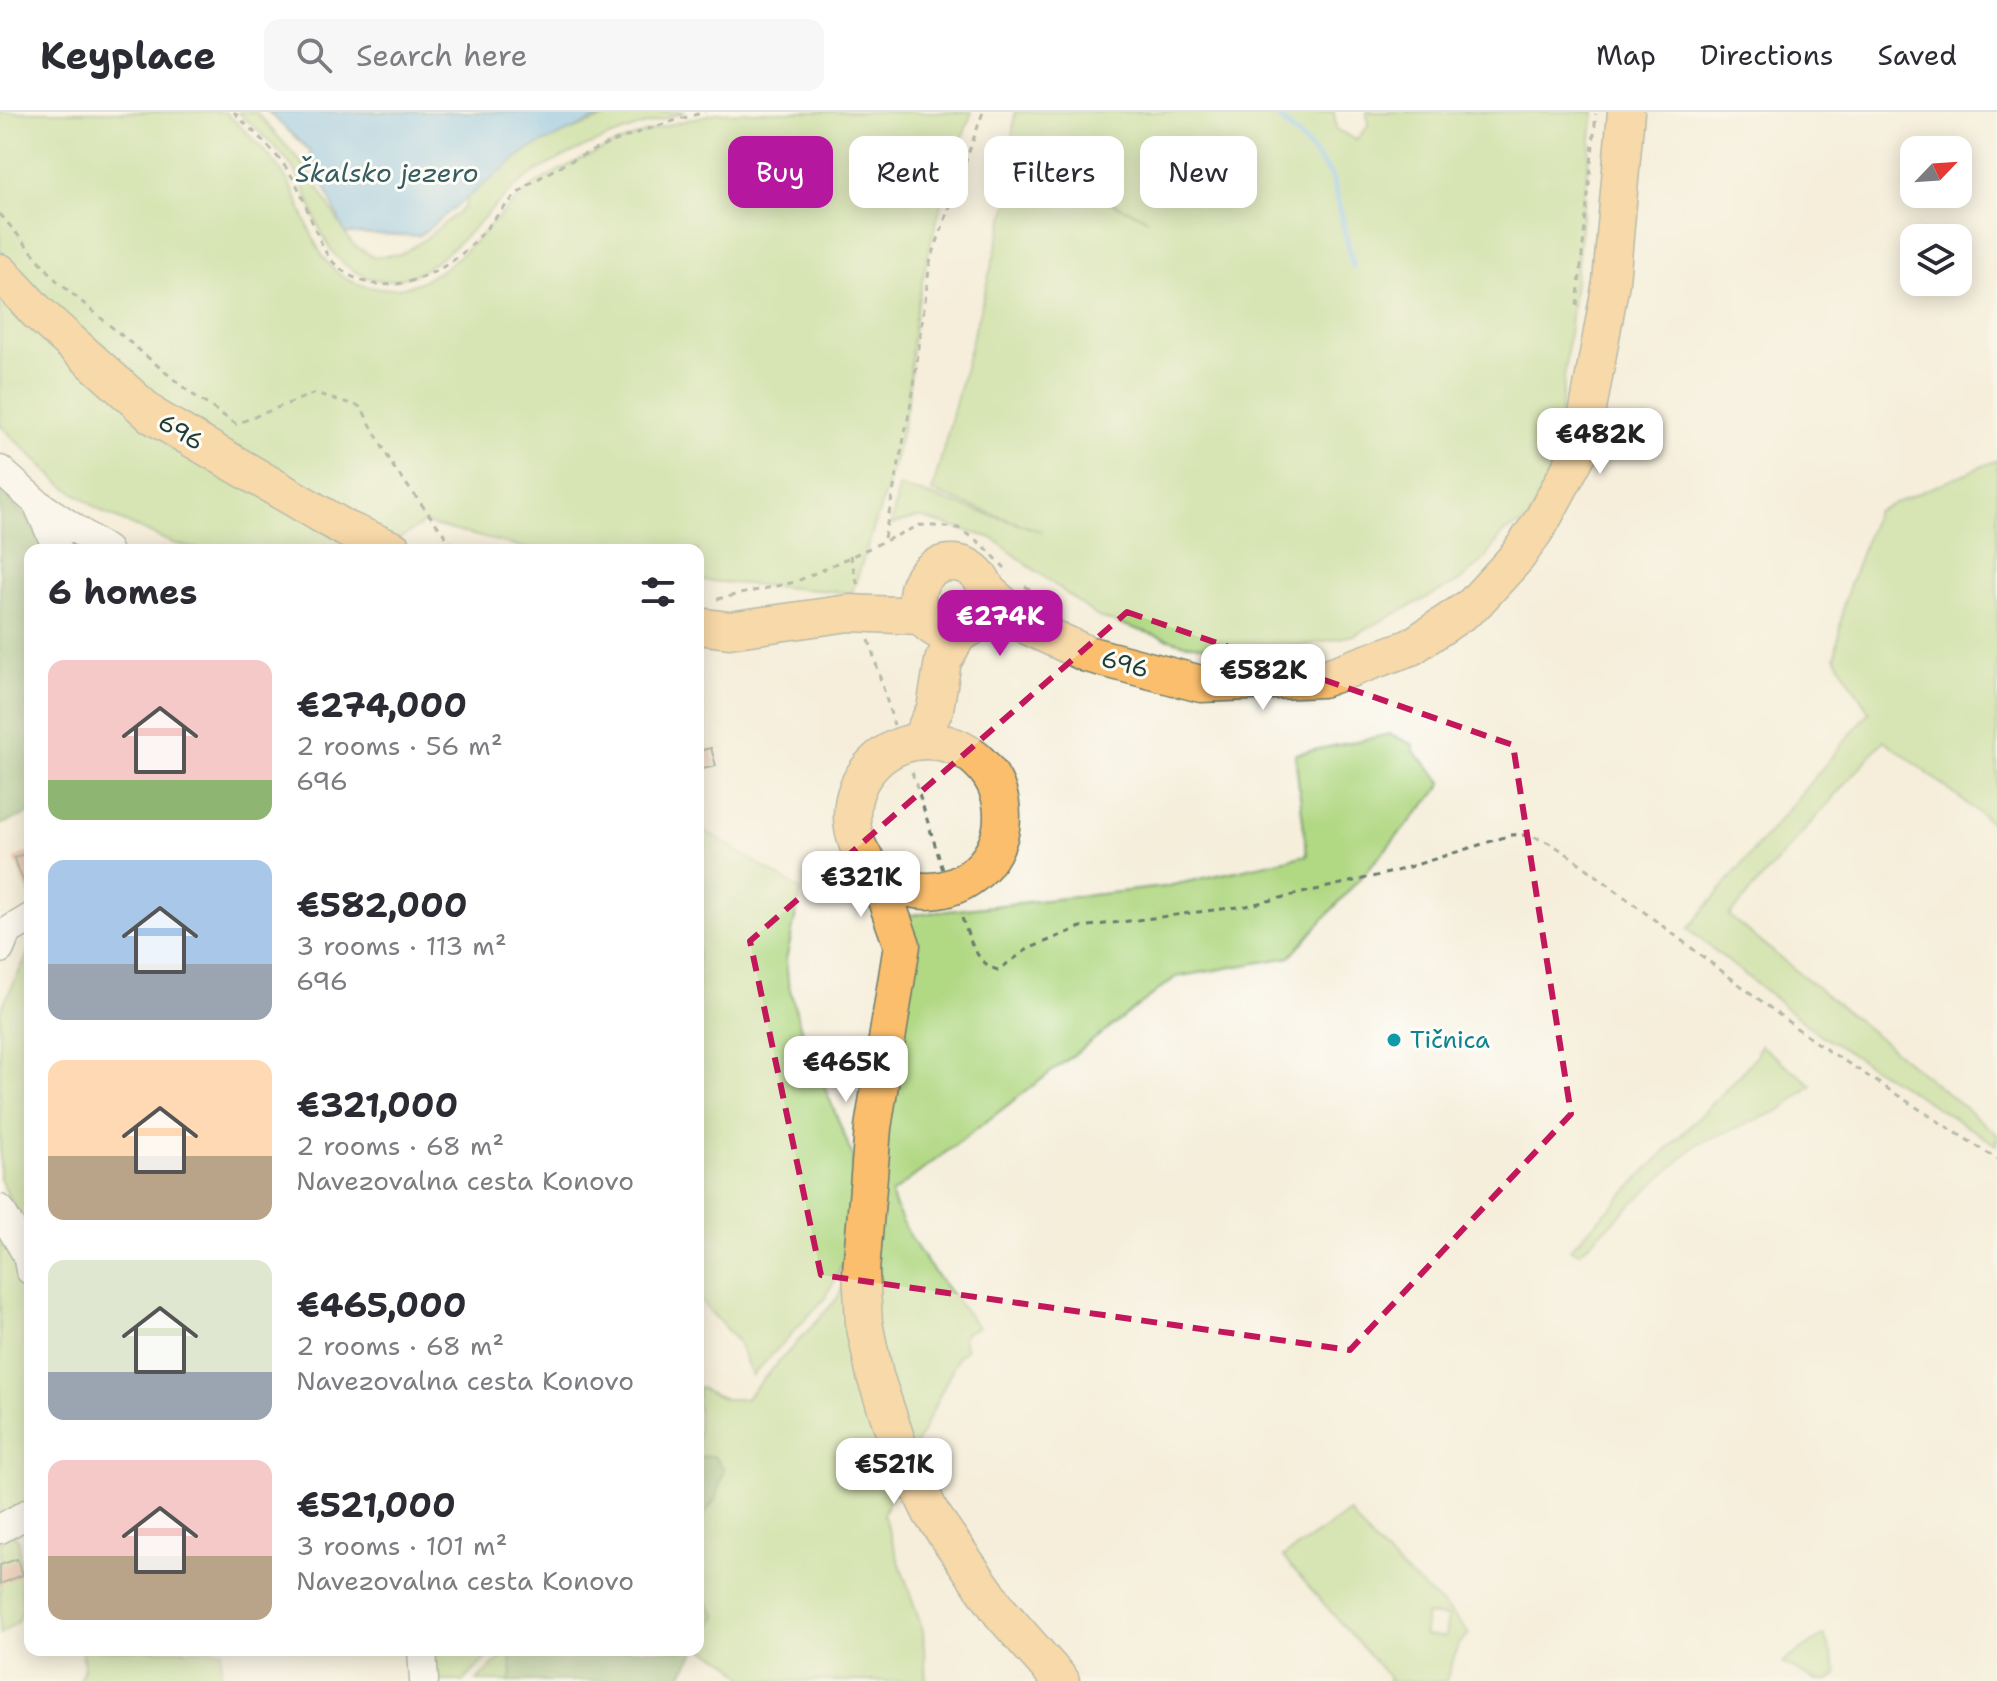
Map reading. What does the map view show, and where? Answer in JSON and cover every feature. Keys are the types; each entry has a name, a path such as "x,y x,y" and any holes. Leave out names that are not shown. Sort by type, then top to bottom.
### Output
{"main road":[{"name":"696","path":"704,616 729,630 859,613 942,625 1029,627 1087,654 1201,684 1322,679 1411,647 1473,605 1517,557 1548,510 1581,448 1611,282 1626,112"},
{"name":"696","path":"0,272 37,312 153,416 346,529 380,544"},
{"name":"696","path":"942,625 929,571 952,563 998,582 1029,627"},
{"path":"915,737 942,625 984,612 998,582"},
{"path":"902,945 950,893 970,880 988,862 999,840 1003,815 998,790 986,768 967,752 944,742 915,737 875,761 860,781 852,804 852,829 860,853 876,872 897,886 921,892 950,893"},
{"path":"876,872 902,945 873,1128 861,1271 864,1323 875,1376 899,1447 931,1513 1001,1613 1061,1681"}],"street":[{"path":"0,470 37,503 98,544"},
{"path":"37,503 55,544"},
{"path":"0,949 7,932 24,922"},
{"path":"0,1209 24,1250"},
{"path":"0,1529 24,1515"},
{"path":"422,1656 424,1681"}],"path":[{"path":"234,112 291,174 330,260 347,274 368,284 397,286 413,283 459,255 511,198 569,161 620,139 705,112"},
{"path":"883,539 913,393 930,262 983,112"},
{"path":"1576,316 1597,112"},
{"path":"0,214 57,281 189,392 236,424 315,393 361,407 394,468 451,544"},
{"path":"704,613 795,582 883,539 920,525 958,528 983,545 998,582"},
{"path":"850,555 859,613 915,737 950,893 974,951 986,966 998,970 1028,949 1081,927 1246,906 1393,872 1511,835 1529,834 1549,842 1815,1042 1997,1159"},
{"path":"1020,582 1061,611"}],"highlighted area":[{"path":"1127,612 1513,745 1571,1114 1350,1350 821,1275 750,941"}],"green space":[{"path":"0,112 225,112 283,174 320,252 330,265 358,284 388,289 415,284 439,272 503,212 547,177 608,147 673,124 717,113 972,112 964,136 849,136 849,208 940,208 913,330 910,383 897,452 852,593 704,581 704,544 509,544 424,523 391,544 176,544 103,512 60,483 0,425"},
{"path":"238,112 256,112 307,169 352,244 374,257 401,254 421,242 464,208 473,180 506,155 620,112 686,112 608,138 534,173 444,255 420,271 394,280 368,277 340,260 326,242 297,174 277,149"},
{"path":"1015,112 1334,112 1336,129 1356,140 1368,126 1367,112 1594,112 1558,432 1546,482 1528,521 1504,532 1485,559 1458,582 1354,635 1241,652 1181,643 1098,617 992,538 919,517 891,525 899,486 1043,532 932,492 1007,208 1122,208 1148,219 1124,208 1124,136 1012,136"},
{"path":"1997,460 1997,827 1884,740 1729,916 1997,1134 1997,1145 1816,1032 1688,929 1869,712 1835,657 1844,602 1876,511"},
{"path":"0,491 26,517 42,544 24,544 24,815 0,825"},
{"path":"1390,734 1414,745 1413,750 1442,782 1440,788 1290,957 1176,977 891,1194 917,1248 978,1327 966,1332 963,1338 966,1350 959,1355 883,1514 923,1631 926,1681 748,1681 729,1662 704,1650 704,1638 716,1616 704,1596 704,1515 716,1498 714,1456 704,1457 704,1390 725,1399 745,1399 837,1299 858,1255 863,1165 888,1168 880,1020 893,917 1164,887 1307,855 1295,754"},
{"path":"704,831 801,890 786,960 788,982 800,1026 853,1157 851,1247 826,1297 752,1376 738,1342 704,1305"},
{"path":"24,962 24,1231 20,1235 18,1214 0,1179 0,1011"},
{"path":"1760,1045 1812,1085 1781,1110 1697,1144 1579,1253 1570,1249 1741,1074 1756,1056"},
{"path":"0,1228 17,1246 24,1272 24,1508 0,1521"},
{"path":"714,1456 724,1469 716,1498 704,1515 704,1457"},
{"path":"1350,1512 1377,1545 1469,1634 1458,1645 1446,1681 1387,1681 1389,1678 1283,1557","holes":["1425,1615 1448,1617 1445,1637 1425,1636"]},
{"path":"0,1531 11,1531 19,1541 22,1611 17,1622 0,1634"},
{"path":"704,1596 716,1616 704,1638"},
{"path":"1824,1635 1838,1673 1830,1681 1817,1681 1782,1663"},
{"path":"83,1656 222,1656 220,1681 79,1681 84,1667"},
{"path":"434,1656 488,1656 464,1681 438,1681"},
{"path":"503,1656 510,1656 512,1675 508,1681 477,1681"},
{"path":"510,1656 693,1656 677,1681 508,1681 512,1675"}],"water":[{"name":"Škalsko jezero","path":"268,112 611,112 527,150 419,236 345,233 309,150"}],"building":[{"path":"711,748 716,766 704,769 704,750"},
{"path":"24,854 24,882 14,858"},
{"path":"17,1559 23,1575 0,1584 0,1565"}],"waterway":[{"path":"1273,112 1308,146 1332,176 1353,266"}],"place":[{"name":"Tičnica","path":"1394,1040"}]}
